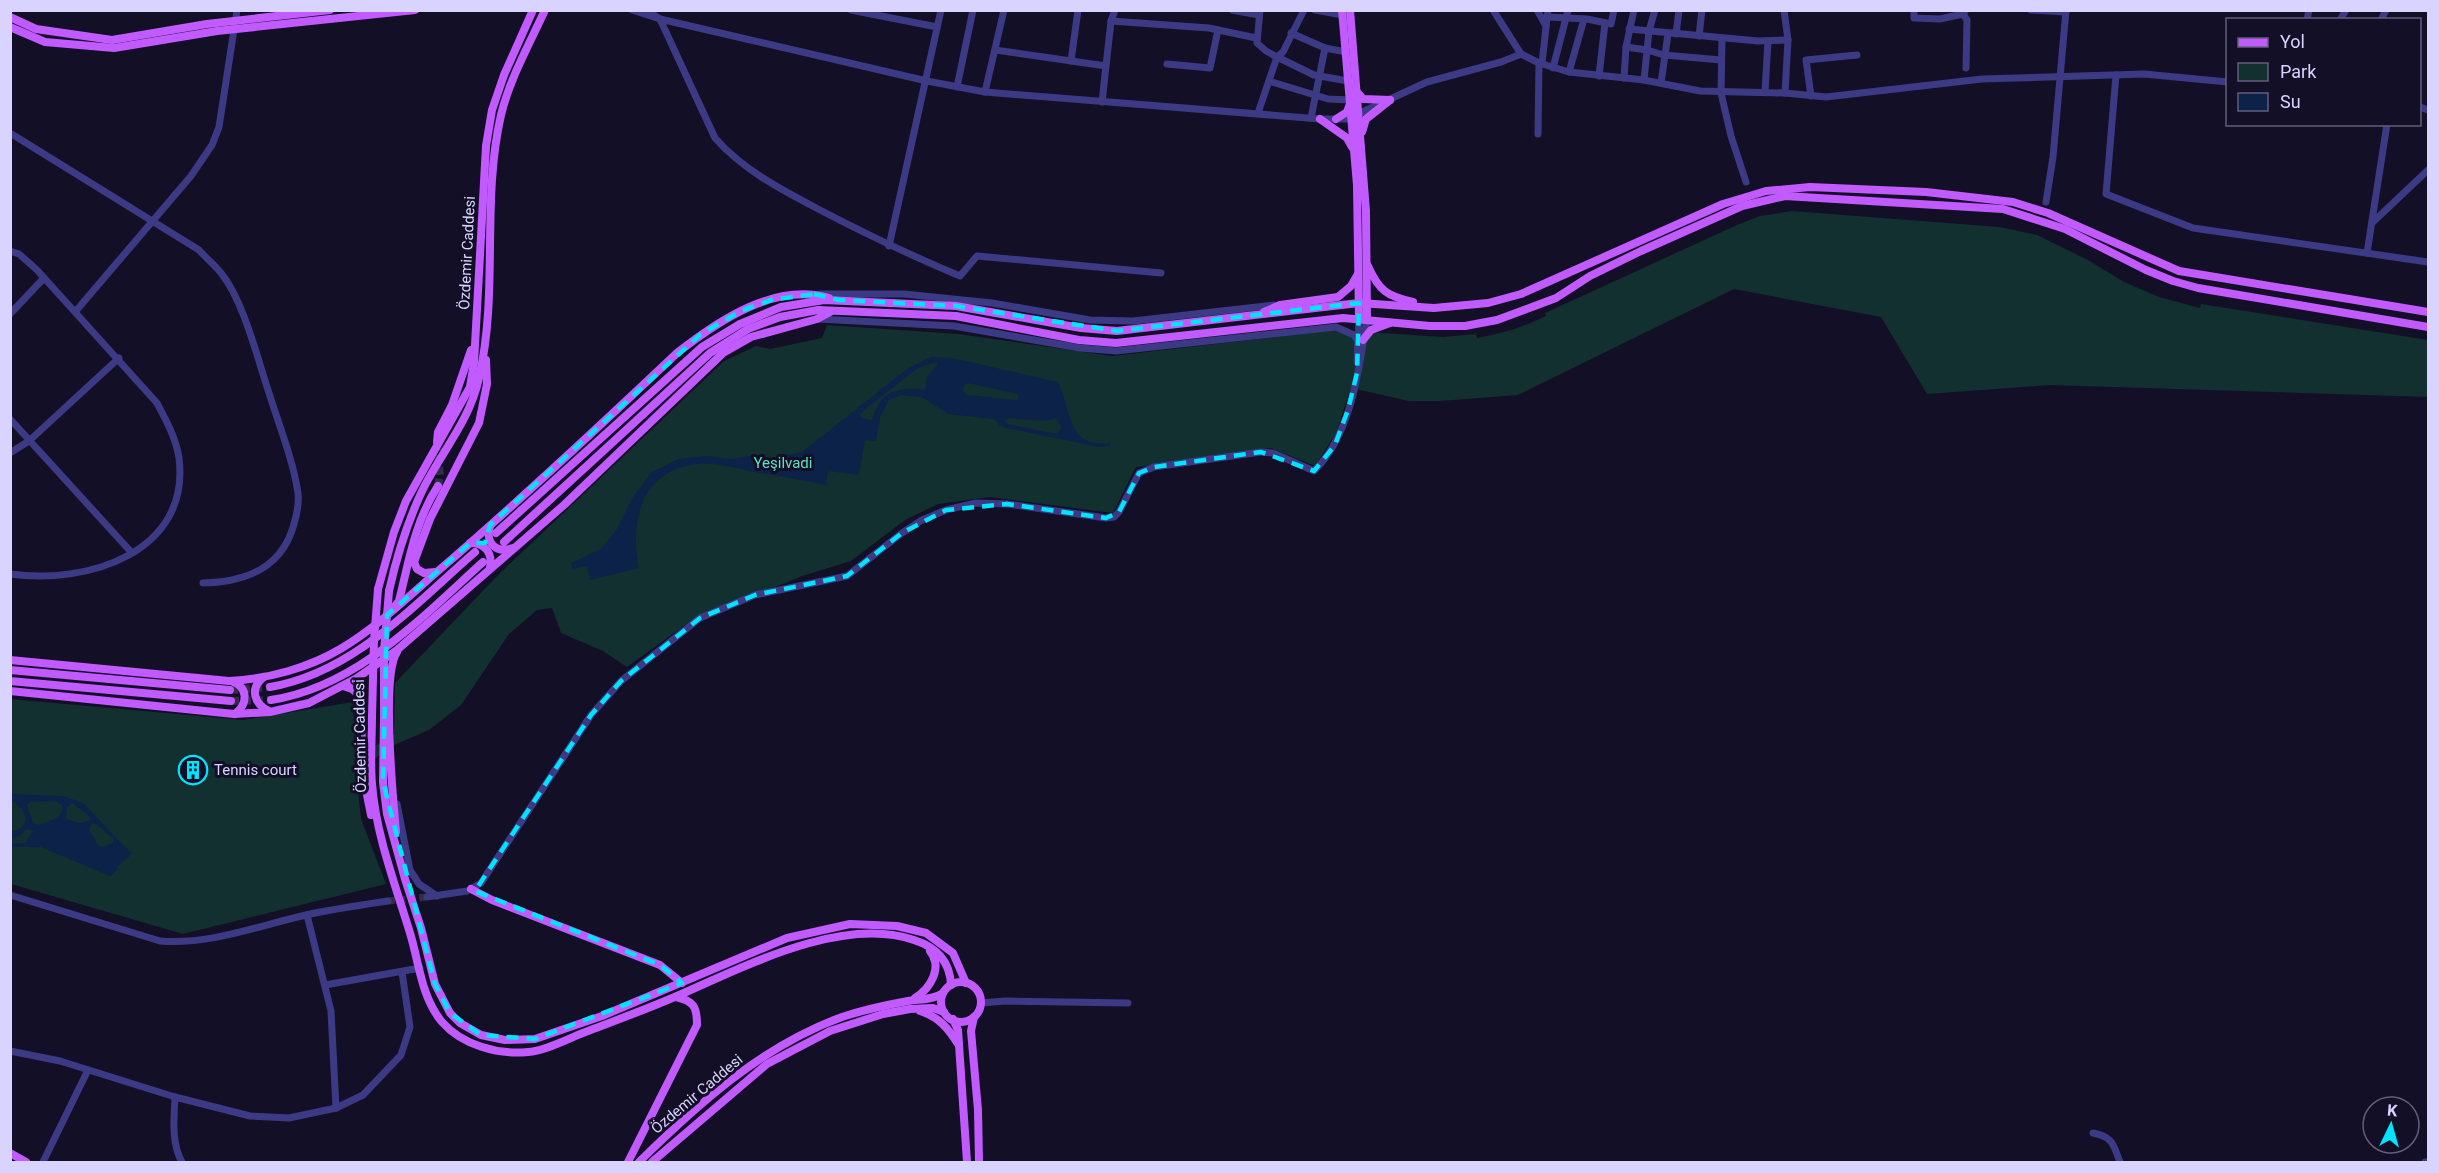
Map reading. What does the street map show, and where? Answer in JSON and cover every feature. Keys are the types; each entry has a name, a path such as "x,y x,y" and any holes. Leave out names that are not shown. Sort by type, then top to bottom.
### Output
{"main road":[{"path":"10,27 45,42 106,49 330,10"},
{"path":"10,17 36,29 112,40 235,26 415,10"},
{"path":"525,10 528,21"},
{"name":"Özdemir Caddesi","path":"534,10 504,75 492,110 486,146 476,326 470,387 406,501 378,589 374,641 372,784 376,816 388,865 428,999 440,1020 452,1032 497,1052 530,1052 675,997 772,954 828,938 888,934 924,944 943,959 951,973 951,985"},
{"name":"Özdemir Caddesi","path":"545,10 508,89 501,117 490,212 486,336 480,378 472,405 425,486 404,537 389,591 384,651 383,782 387,814 435,984 450,1013 460,1023 481,1035 505,1040 535,1039 602,1016 787,938 850,924 897,926 926,933 953,954 966,983"},
{"path":"1345,12 1350,101 1360,138 1366,211 1363,318"},
{"path":"1345,12 1355,89 1354,153 1363,303"},
{"path":"1355,89 1363,99 1390,100"},
{"path":"1360,138 1366,119 1390,100"},
{"path":"1336,119 1347,112 1350,101"},
{"path":"1315,118 1347,138 1354,153"},
{"path":"10,660 230,685 304,666 342,648 392,611 470,543 493,529 702,347 740,324 782,307 824,300 956,306 1081,328 1117,331 1363,303 1434,308 1488,303 1521,294 1724,204 1766,191 1810,187 1926,192 2013,202 2048,213 2179,271 2428,312"},
{"path":"504,542 710,353 748,329 780,317 818,310 956,316 1079,340 1116,343 1363,318 1430,326 1465,326 1497,320 1556,298 1590,276 1742,206 1785,196 2003,209 2065,229 2173,281 2198,288 2428,327"},
{"path":"1366,262 1375,281 1386,294 1434,308"},
{"path":"1256,315 1280,305 1338,297 1351,286 1360,271"},
{"path":"514,548 506,551 496,549 490,542 488,534 677,352 701,334 741,310 761,303 795,295 814,294 838,300"},
{"path":"10,691 234,714 270,712 309,703 343,686 398,650 564,505 723,353 751,337 817,319 834,310"},
{"path":"1360,340 1371,330 1395,322"},
{"path":"437,442 438,432 452,405 470,355 476,326"},
{"path":"436,572 424,573 417,569 414,562 430,519 479,423 487,384 486,336"},
{"path":"392,611 399,601 414,538 427,505 438,486"},
{"path":"470,543 483,545 488,550 491,558 490,569"},
{"path":"270,687 302,680 358,650 374,639 475,552"},
{"path":"271,700 306,693 337,679 356,667 425,614 483,562"},
{"path":"398,650 391,666 391,775 398,856"},
{"path":"10,670 238,684 244,691 246,700 242,709 234,714"},
{"path":"267,675 259,681 254,690 255,699 261,707 270,712"},
{"path":"10,681 231,701"},
{"path":"343,686 360,695 365,785 376,839 388,865"},
{"path":"471,889 492,900 660,965 682,983"},
{"path":"924,944 935,957 936,970 929,986 910,1004 934,1015 950,1030 959,1047"},
{"path":"967,1162 958,1030 952,1019 944,1012 942,1004 944,993 951,985 966,983 976,989 981,1003 974,1017 971,1031 980,1162"},
{"name":"Özdemir Caddesi","path":"639,1162 677,1125 747,1067 822,1024 850,1014 910,1004 938,997 944,993"},
{"path":"628,1162 697,1025 697,1011 694,1005 690,1000 675,997"},
{"name":"Özdemir Caddesi","path":"652,1162 767,1064 830,1031 910,1004 944,1012"},
{"path":"952,1019 964,1021 974,1017"},
{"path":"10,1153 26,1162"}],"street":[{"path":"75,312 191,176 212,145 219,127 237,10"},
{"path":"632,10 660,19 927,81 985,92 1315,118 1336,119 1355,116 1427,82 1501,62 1521,54"},
{"path":"646,10 660,19 715,138 729,153 778,188 889,246 960,276 978,256 1161,273"},
{"path":"851,10 937,27"},
{"path":"889,246 941,10"},
{"path":"957,87 973,10"},
{"path":"985,92 1004,10"},
{"path":"1071,61 1078,10"},
{"path":"1102,102 1111,21 1115,10"},
{"path":"1232,10 1260,13 1256,38 1261,47 1277,57 1320,76 1348,81"},
{"path":"1258,113 1277,57 1283,52 1304,10"},
{"path":"1315,10 1345,12"},
{"path":"1493,10 1521,54 1553,68 1721,93 1766,92 1826,97 1982,79 2144,74 2226,82"},
{"path":"1537,10 1546,26"},
{"path":"1569,72 1588,10"},
{"path":"1538,134 1540,63 1548,14 1567,14 1611,24 1614,10"},
{"path":"1624,78 1626,47 1634,10"},
{"path":"1644,80 1649,32 1655,10"},
{"path":"1661,83 1664,55 1679,10"},
{"path":"1699,36 1702,10"},
{"path":"1784,10 1788,40 1785,93"},
{"path":"1914,10 1914,18 1940,19 1964,12 1967,20 1966,68"},
{"path":"1940,10 1940,19"},
{"path":"2031,10 2066,11 2053,157 2046,202"},
{"path":"1553,68 1567,14"},
{"path":"1111,21 1218,30 1256,38"},
{"path":"1599,76 1605,23"},
{"path":"1629,29 1722,38 1788,40"},
{"path":"1167,64 1210,68 1218,30"},
{"path":"1291,33 1324,48 1346,52"},
{"path":"1722,38 1721,93 1731,136 1746,182"},
{"path":"1766,92 1768,41"},
{"path":"1626,47 1664,55 1722,60"},
{"path":"1315,118 1316,96 1324,48"},
{"path":"995,50 1106,66"},
{"path":"1810,96 1806,60 1857,55"},
{"path":"2116,75 2106,194 2193,228 2428,262"},
{"path":"1269,81 1328,99 1350,101"},
{"path":"2367,253 2388,126"},
{"path":"10,134 199,250 223,274 240,309 291,462 298,494 297,513 291,536 279,556 263,569 226,582 203,583"},
{"path":"2372,223 2428,170"},
{"path":"10,251 19,254 44,278 119,358 157,403 170,428 179,457 179,485 174,508 163,527 142,547 114,563 73,574 36,578 10,574"},
{"path":"10,314 44,278"},
{"path":"814,294 903,294 992,303 1090,320 1133,321 1280,305"},
{"path":"427,897 471,889 481,883 591,715 621,681 700,618 755,595 847,576 902,533 946,510 976,503 1007,504 1106,518 1114,517 1119,512 1139,473 1154,467 1261,452 1273,453 1314,471 1335,445 1348,410 1357,373 1363,318"},
{"path":"817,319 954,326 1080,348 1116,351 1336,327 1360,340"},
{"path":"10,453 30,440 119,358"},
{"path":"10,419 132,553"},
{"path":"391,775 410,870 419,884 437,896"},
{"path":"10,895 160,941 172,942 225,936 307,915 388,901"},
{"path":"307,915 331,1011 336,1108"},
{"path":"325,986 420,968"},
{"path":"10,1051 60,1061 175,1097 250,1116 289,1118 336,1108 363,1095 401,1055 410,1027 402,972"},
{"path":"981,1003 1005,1001 1128,1003"},
{"path":"43,1162 88,1070"},
{"path":"175,1097 177,1153 182,1162"},
{"path":"2093,1133 2107,1136 2120,1162"}],"highlighted area":[{"path":"814,294 839,300 956,306 1117,331 1359,303 1357,373 1348,410 1335,445 1314,471 1261,452 1154,467 1139,473 1119,512 1106,518 1007,504 946,510 902,533 847,576 755,595 700,618 621,681 591,715 475,891 660,965 682,983 535,1039 481,1035 450,1013 435,984 383,782 387,615 470,543 485,543 490,525 701,334 741,311 771,300"}],"green space":[{"name":"Yeşilvadi","path":"1792,211 1999,227 2037,235 2088,260 2124,282 2159,297 2200,308 2201,304 2428,340 2428,397 2050,385 1927,394 1881,317 1734,289 1518,395 1409,401 1351,388 1336,433 1315,466 1271,448 1136,467 1113,513 990,497 938,504 905,520 851,561 802,576 688,623 627,667 603,651 561,633 552,608 537,610 509,634 461,705 429,730 394,745 356,772 361,819 386,884 183,934 11,884 10,699 243,720 353,702 356,758 394,734 395,683 497,576 724,361 756,346 770,349 822,338 827,325 959,334 1112,356 1336,330 1443,337 1476,334 1477,338 1512,330 1538,320 1546,316 1545,313 1737,225 1760,216"}],"water":[{"path":"931,357 952,358 1058,382 1078,434 1085,440 1110,443 1111,446 1099,447 1006,428 994,419 948,414 922,397 901,395 889,400 880,418 876,441 865,440 859,475 828,471 826,485 717,465 698,464 679,468 664,476 652,487 644,500 636,532 639,568 590,580 587,566 572,569 571,563 601,549 617,529 633,497 652,472 679,459 707,456 731,459 751,456 769,459 802,452 907,369","holes":["937,362 938,364 927,377 925,390 906,389 891,393 880,402 872,420 861,418 860,414 918,368","968,383 1018,394 1019,398 1016,400 967,395 963,391 964,386","1009,418 1047,421 1056,418 1062,427 1057,434 1007,424 1004,421"]},
{"path":"12,794 63,796 83,803 132,854 110,876 41,847 11,847 11,843 25,843 33,831 26,829 20,836 11,839 11,831 18,830 25,823 22,809 12,801","holes":["55,801 62,805 58,816 38,825 33,823 27,805 30,802","72,803 89,816 90,820 80,823 66,819 67,807","92,823 96,824 113,838 113,843 103,847 99,846 89,830"]}],"tunnel":[{"path":"437,443 440,476 438,486"},
{"path":"230,690 270,687"},
{"path":"231,701 271,700"},
{"path":"388,901 427,897"}],"place":[{"name":"Tennis court","path":"193,770"}]}
